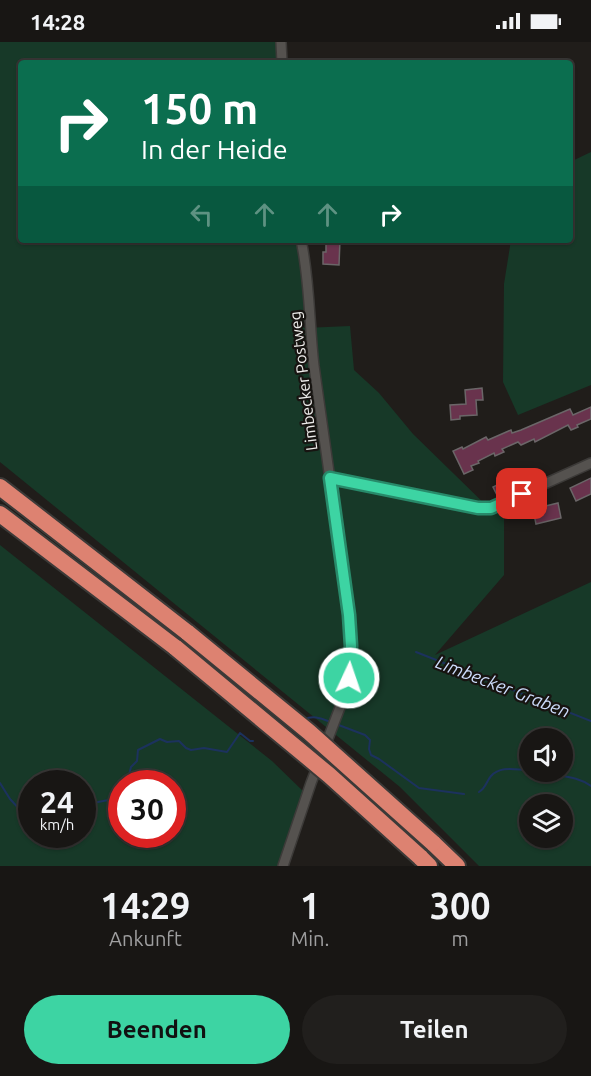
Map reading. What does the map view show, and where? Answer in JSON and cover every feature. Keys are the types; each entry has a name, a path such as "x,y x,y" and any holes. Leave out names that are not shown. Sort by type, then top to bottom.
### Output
{"highway":[{"path":"0,487 188,633 309,732 457,866"},
{"path":"0,514 176,648 329,775 424,861"}],"street":[{"path":"281,42 282,60"},
{"name":"Limbecker Postweg","path":"283,866 311,783 333,730 349,678 351,646 349,615 310,333 307,270 302,243"},
{"path":"330,478 478,508 491,508 591,463"}],"green space":[{"path":"0,42 279,42 279,60 18,60 18,243 297,243 303,271 304,328 350,326 354,370 379,393 413,434 494,513 504,508 504,575 435,655 591,582 591,866 479,866 400,787 0,462"},
{"path":"591,152 591,385 518,415 503,382 504,284 511,243 573,243 573,161"},
{"path":"0,545 272,761 306,794 282,866 0,866"}],"building":[{"path":"326,243 340,243 339,265 323,264 323,252 326,252"},
{"path":"482,388 483,400 476,400 477,415 460,416 460,419 451,420 450,405 466,404 465,390"},
{"path":"591,407 591,419 577,425 578,427 571,430 568,425 535,442 534,439 521,445 518,442 502,449 504,452 495,456 494,453 478,461 479,463 471,466 473,470 464,474 453,451 462,447 463,449 486,437 488,440 511,430 512,433 521,430 570,409 573,415"},
{"path":"591,478 591,494 576,501 570,488"},
{"path":"509,479 514,490 498,497 493,487"},
{"path":"558,503 561,518 536,524 533,509"}],"waterway":[{"name":"Limbecker Graben","path":"416,652 591,721"},
{"path":"305,719 315,717 331,722"},
{"path":"336,724 365,735 370,740 371,755 419,788 464,794"},
{"path":"130,770 137,761 138,750 160,739 167,742 179,741 191,750 204,748 227,752 240,733 253,741"},
{"path":"479,792 491,776 499,770 519,769"},
{"path":"573,778 591,786"},
{"path":"0,783 18,808"},
{"path":"96,802 108,800"}],"route":[{"path":"349,678 351,668 349,615 330,478 478,508 491,508 522,494"}]}
